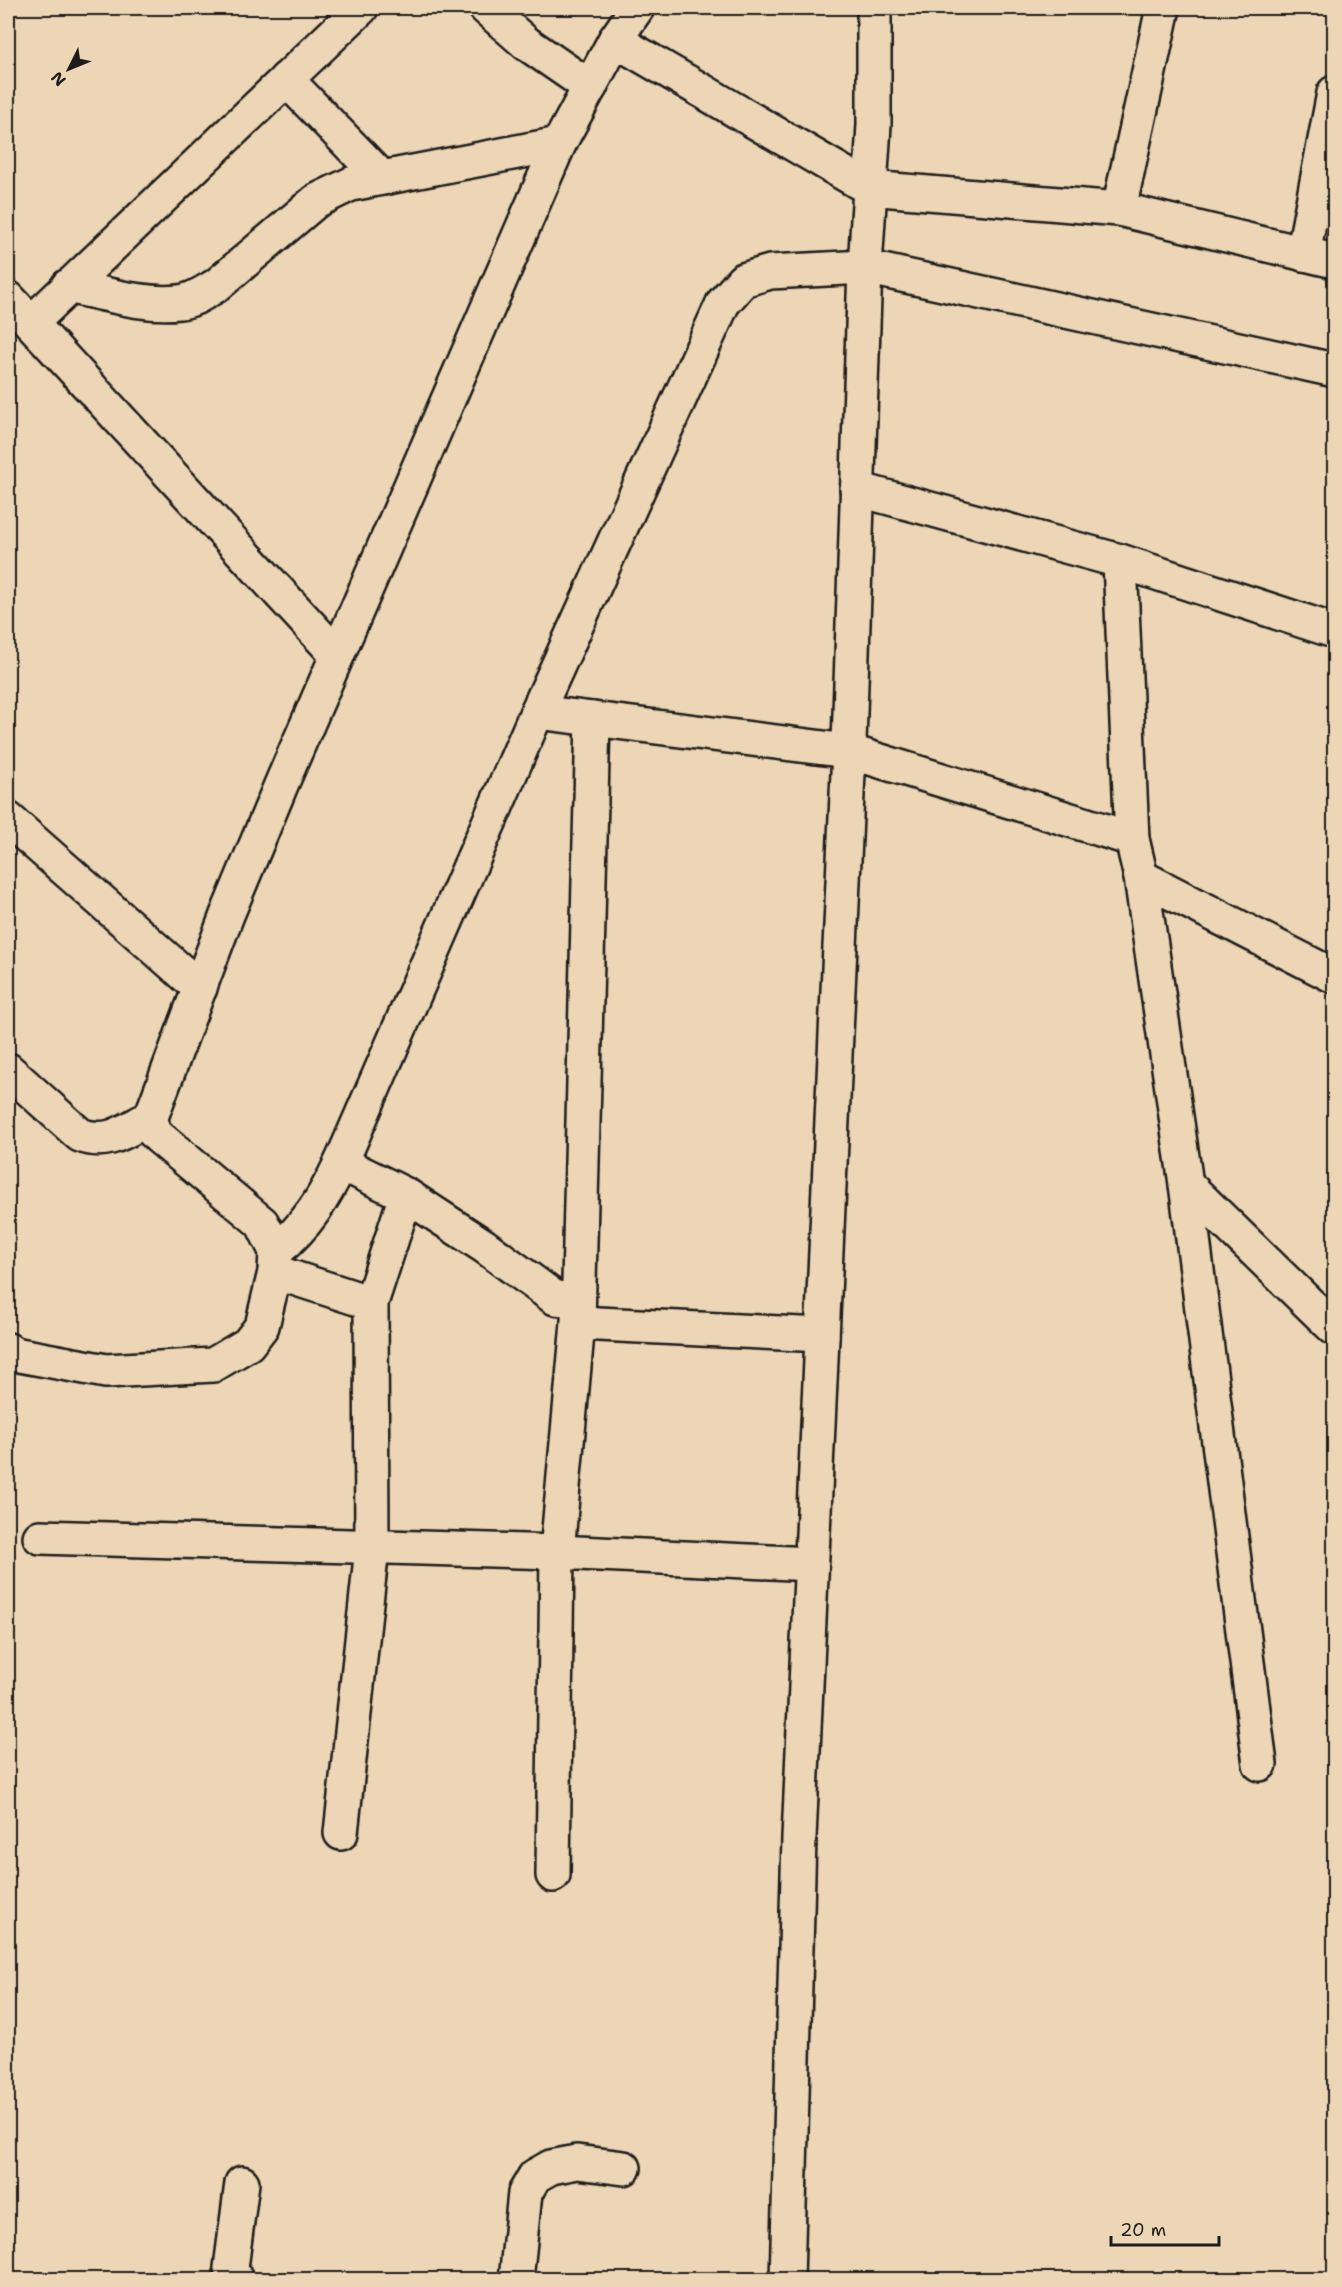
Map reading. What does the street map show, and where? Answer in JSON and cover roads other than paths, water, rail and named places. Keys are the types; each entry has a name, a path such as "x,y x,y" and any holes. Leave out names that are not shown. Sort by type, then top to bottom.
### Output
{"street":[{"path":"32,323 68,286 361,8"},
{"path":"486,8 526,44 590,87"},
{"path":"371,1303 275,1262 262,1223 160,1138 153,1131 151,1117 277,796 559,144 615,40 637,8"},
{"path":"787,2280 799,1838 848,751 865,267 874,125 874,8"},
{"path":"1119,209 1163,8"},
{"path":"615,40 869,188 1119,209 1335,261"},
{"path":"286,79 382,178"},
{"path":"1303,254 1335,93"},
{"path":"68,286 149,302 180,303 199,296 217,285 316,201 351,184 559,144"},
{"path":"11,1352 106,1371 213,1365 248,1344 262,1326 275,1262 320,1205 341,1162 537,712 723,303 743,280 770,272 865,267 1335,370"},
{"path":"8,298 337,656"},
{"path":"857,489 1120,561 1335,631"},
{"path":"1120,561 1132,839 1141,877 1186,1184 1260,1764"},
{"path":"537,712 848,751 1132,839"},
{"path":"554,1875 557,1552 578,1311 593,719"},
{"path":"8,819 200,988"},
{"path":"1141,877 1335,976"},
{"path":"8,1070 80,1135 94,1140 110,1138 151,1117"},
{"path":"341,1162 406,1195 484,1246 538,1288 578,1311 822,1335"},
{"path":"1186,1184 1335,1328"},
{"path":"341,1833 372,1548 371,1303 406,1195"},
{"path":"40,1537 557,1552 811,1564"},
{"path":"516,2280 525,2193 535,2176 551,2167 577,2162 624,2168"},
{"path":"236,2280 231,2268 242,2183"}]}
